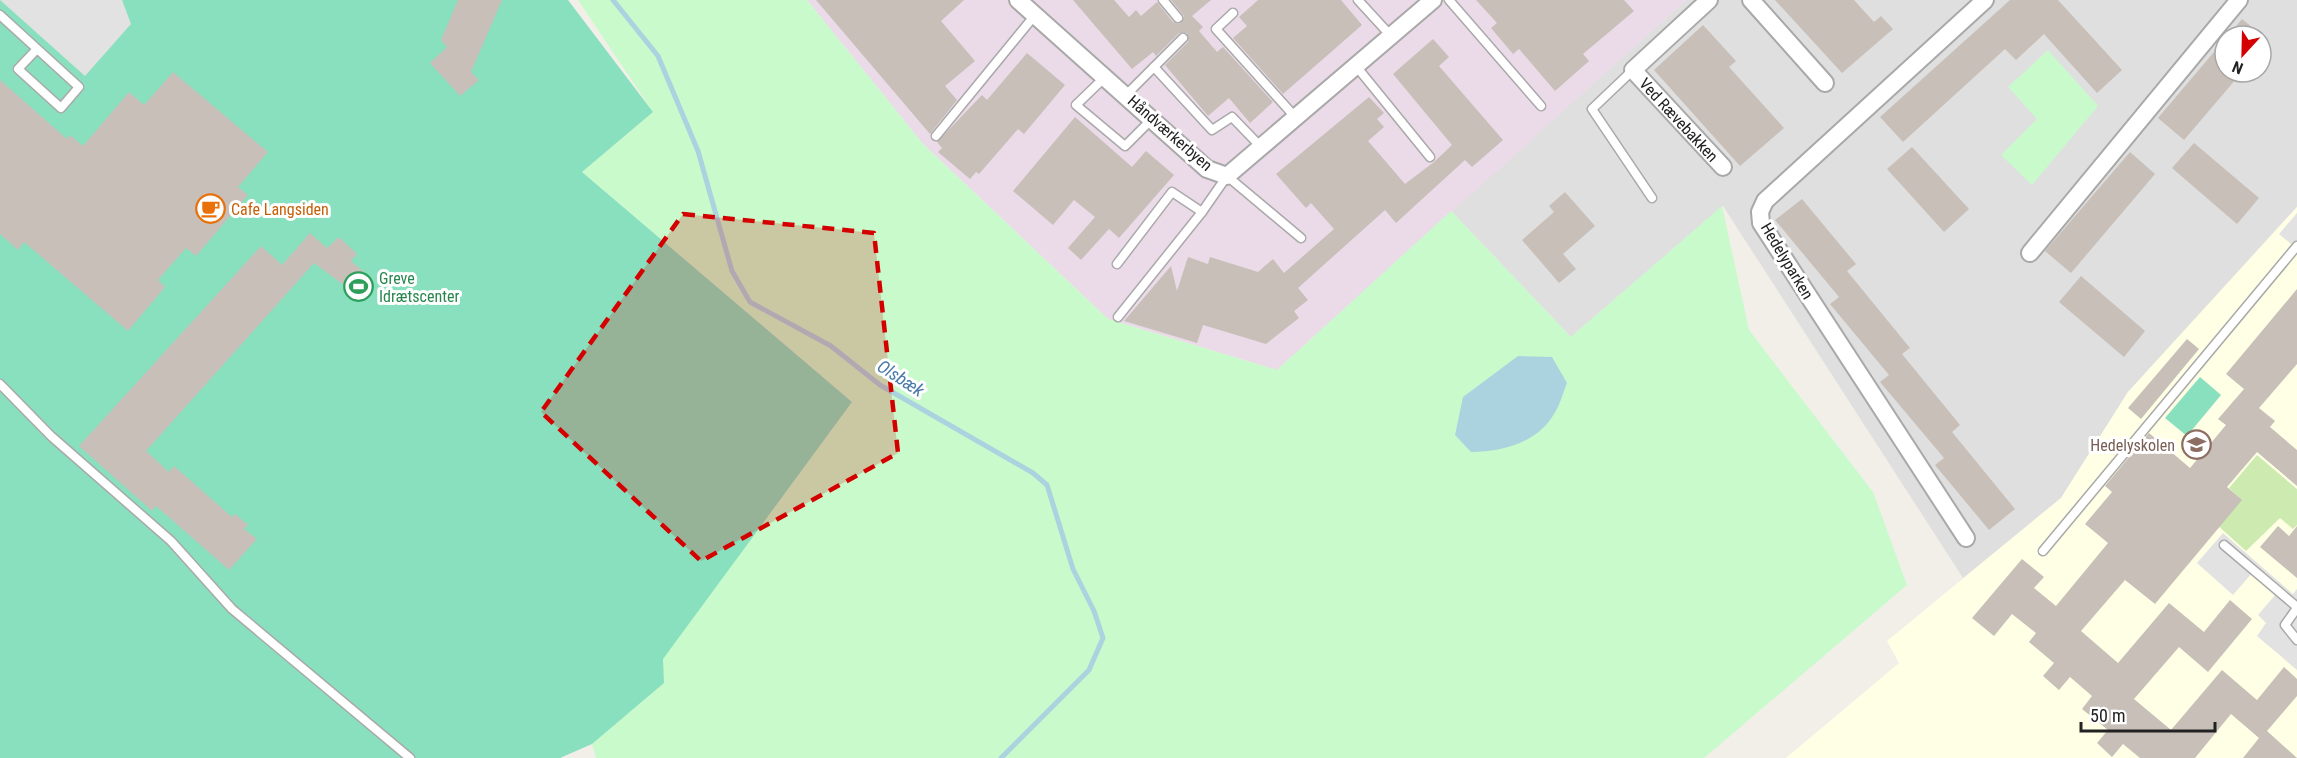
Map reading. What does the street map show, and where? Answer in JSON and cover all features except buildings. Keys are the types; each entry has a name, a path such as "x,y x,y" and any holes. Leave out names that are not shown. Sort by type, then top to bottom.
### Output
{"street":[{"name":"Håndværkerbyen","path":"1019,0 1207,169 1227,176 1433,0"},
{"name":"Ved Rævebakken","path":"1710,0 1633,70 1723,167"},
{"path":"1751,0 1825,83"},
{"name":"Hedelyparken","path":"1966,538 1761,223 1760,213 1765,201 1985,0"},
{"path":"2030,253 2239,0"}],"lane":[{"path":"1163,0 1178,18"},
{"path":"1358,0 1391,36"},
{"path":"1449,0 1541,106"},
{"path":"1233,13 1216,29 1296,118"},
{"path":"0,15 37,48 80,87 61,108 18,69 37,48"},
{"path":"936,136 1035,15"},
{"path":"1126,95 1183,38"},
{"path":"1154,66 1212,130 1232,117 1261,147"},
{"path":"1356,66 1430,157"},
{"path":"1633,70 1592,109 1652,198"},
{"path":"1104,78 1076,105 1108,133 1125,146 1152,119"},
{"path":"1118,317 1202,212 1227,176 1301,238"},
{"path":"1117,264 1172,192 1202,212"},
{"path":"2043,551 2297,246"},
{"path":"0,384 51,435 171,541 232,609 410,758"},
{"path":"2224,545 2297,607 2285,625 2297,640"}],"highlighted area":[{"path":"683,214 874,233 898,453 701,561 541,412"}],"shaded area":[{"path":"0,0 122,0 131,24 85,76"},
{"path":"807,0 1686,0 1277,370 1108,319 923,144"},
{"path":"1686,0 2297,0 2297,207 2128,392 2061,498 1963,578 1723,206 1571,337 1451,211"},
{"name":"Hedelyskolen","path":"2297,207 2297,758 1786,758 1899,663 1887,641 2061,498 2128,392"},
{"path":"2297,213 2297,249 2279,234"},
{"path":"2223,533 2293,594 2297,589 2297,670 2257,636 2266,623 2258,615 2276,594 2252,573 2233,595 2197,563"}],"green space":[{"name":"Greve Idrætscenter","path":"0,0 568,0 653,112 582,172 852,402 663,659 664,683 592,744 560,758 0,758"},
{"path":"578,0 807,0 923,144 1108,319 1277,370 1451,211 1571,337 1722,206 1749,330 1873,492 1907,585 1704,758 596,758 592,744 664,683 662,659 852,402 582,172 653,112"},
{"path":"2048,50 2098,106 2032,185 2001,155 2037,119 2008,87"},
{"path":"2200,377 2221,395 2187,436 2165,418"},
{"path":"2257,455 2297,489 2297,525 2293,529 2280,518 2246,551 2216,524 2239,498 2229,488"}],"water":[{"path":"1518,356 1552,357 1567,383 1558,407 1547,424 1528,439 1506,448 1471,452 1455,435 1463,397"}],"waterway":[{"name":"Olsbæk","path":"613,0 658,56 698,151 732,271 750,302 831,346 880,385 1033,473 1047,485 1073,569 1094,611 1103,638 1089,670 1001,758"}],"place":[{"name":"Cafe Langsiden","path":"210,209"},
{"name":"Greve Idrætscenter","path":"358,287"},
{"name":"Hedelyskolen","path":"2196,445"}]}
